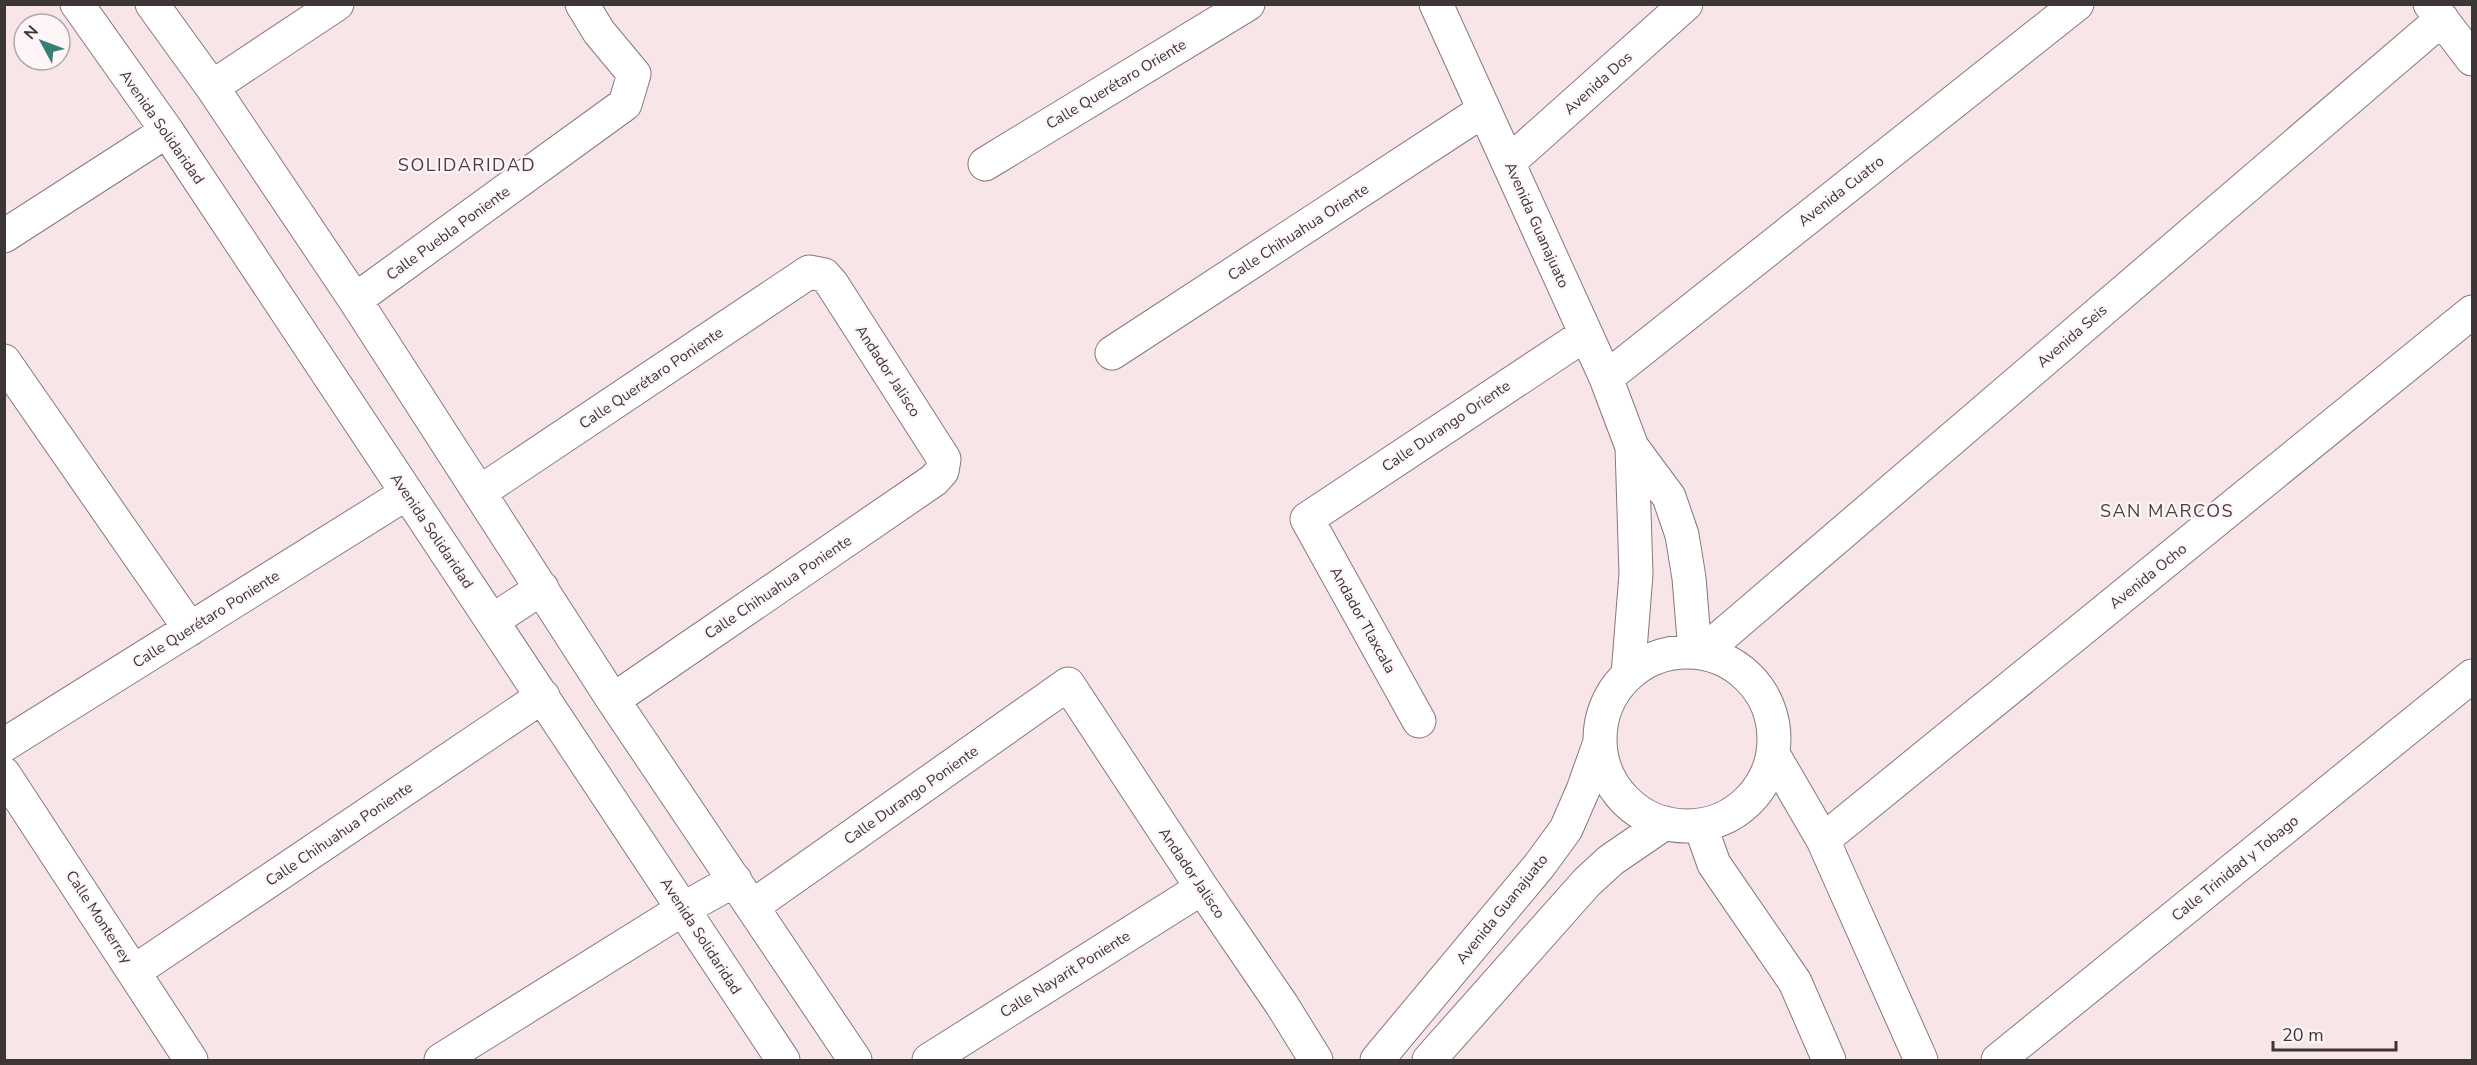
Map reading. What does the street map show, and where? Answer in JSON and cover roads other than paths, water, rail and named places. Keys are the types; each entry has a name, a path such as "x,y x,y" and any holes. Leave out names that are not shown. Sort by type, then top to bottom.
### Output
{"street":[{"name":"Avenida Solidaridad","path":"77,4 167,131 783,1060"},
{"path":"152,4 212,87 356,300 613,700 855,1060"},
{"path":"212,87 337,4"},
{"name":"Calle Puebla Poniente","path":"356,300 625,104 634,74 599,32 582,4"},
{"name":"Calle Querétaro Oriente","path":"985,164 1248,4"},
{"name":"Avenida Guanajuato","path":"1436,4 1606,378 1632,447 1670,497 1682,535 1699,652"},
{"name":"Avenida Dos","path":"1509,162 1686,4"},
{"name":"Avenida Cuatro","path":"1606,378 2077,4"},
{"path":"2436,12 2472,58"},
{"name":"Avenida Seis","path":"1699,652 2436,12"},
{"name":"Calle Chihuahua Oriente","path":"1112,353 1484,110"},
{"path":"4,236 167,131"},
{"name":"Calle Querétaro Poniente","path":"480,492 809,272 824,275"},
{"name":"Andador Jalisco","path":"824,275 944,459 942,471"},
{"name":"Avenida Ocho","path":"1823,840 2472,312"},
{"name":"Calle Durango Oriente","path":"1307,519 1586,334"},
{"path":"4,361 190,629"},
{"name":"Avenida Guanajuato","path":"1628,675 1636,574 1632,447"},
{"name":"Calle Chihuahua Poniente","path":"613,700 934,480 942,471"},
{"name":"Calle Querétaro Poniente","path":"4,745 407,493"},
{"name":"Andador Tlaxcala","path":"1307,519 1419,721"},
{"path":"492,621 542,588"},
{"path":"1699,652 1734,665 1759,689 1772,720 1773,754 1759,787 1734,813 1700,825 1682,826 1647,817 1619,794 1609,777 1603,760 1600,742 1601,723 1616,690 1628,675 1652,659 1666,654 1699,652"},
{"name":"Calle Trinidad y Tobago","path":"1998,1060 2472,676"},
{"name":"Andador Jalisco","path":"1068,684 1282,1005 1316,1060"},
{"name":"Calle Durango Poniente","path":"683,909 744,893 1068,684"},
{"name":"Calle Chihuahua Poniente","path":"135,971 543,696"},
{"name":"Avenida Guanajuato","path":"1377,1060 1539,866 1566,829 1600,742"},
{"path":"1773,754 1823,840 1921,1060"},
{"name":"Calle Monterrey","path":"4,774 135,971 191,1060"},
{"path":"1429,1060 1587,882 1611,861 1665,823"},
{"path":"1700,825 1714,864 1795,982 1829,1060"},
{"name":"Calle Nayarit Poniente","path":"929,1060 1202,888"},
{"path":"441,1060 683,909"}],"district":[{"name":"SOLIDARIDAD","path":"467,165"},
{"name":"SAN MARCOS","path":"2167,511"}]}
